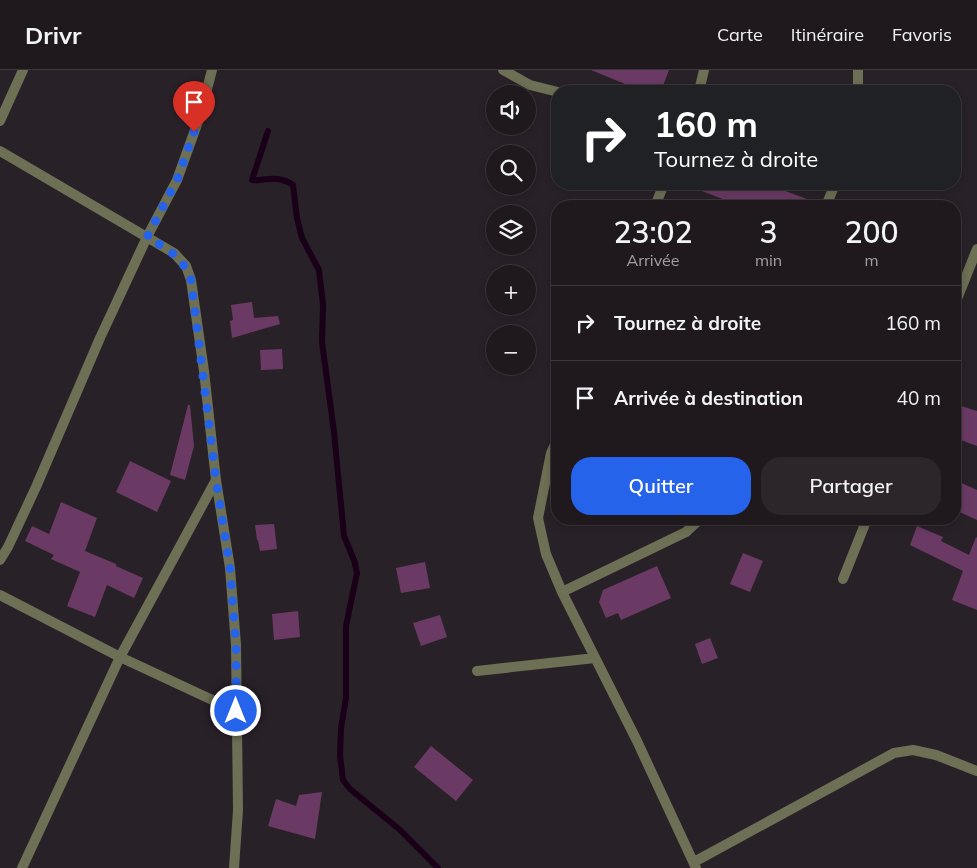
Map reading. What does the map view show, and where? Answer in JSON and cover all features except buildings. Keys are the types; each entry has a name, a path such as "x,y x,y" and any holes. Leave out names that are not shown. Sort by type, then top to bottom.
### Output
{"street":[{"path":"0,120 23,70"},
{"path":"0,560 32,496 100,338 147,237 177,180 200,116 212,70"},
{"path":"503,70 530,85 551,90"},
{"path":"700,85 704,70"},
{"path":"858,70 858,85"},
{"path":"0,151 174,253 186,266 191,280 216,480 230,568 236,645 238,810 234,868"},
{"path":"961,289 977,250"},
{"path":"551,454 538,518 546,554 562,592 637,741 695,865 894,754 913,750 936,754 977,771"},
{"path":"22,868 120,657 216,480"},
{"path":"562,592 686,532 694,525"},
{"path":"843,579 864,525"},
{"path":"0,595 120,657 236,711"},
{"path":"477,671 595,658"}],"waterway":[{"path":"268,131 252,180 278,179 293,185 297,218 302,238 319,270 323,305 322,342 334,432 344,536 357,573 346,626 346,698 341,728 340,756 343,780 350,789 399,829 438,868"}],"route":[{"path":"194,132 177,180 147,237 174,253 186,266 191,280 204,371 216,480 230,568 236,645 236,711"}]}
